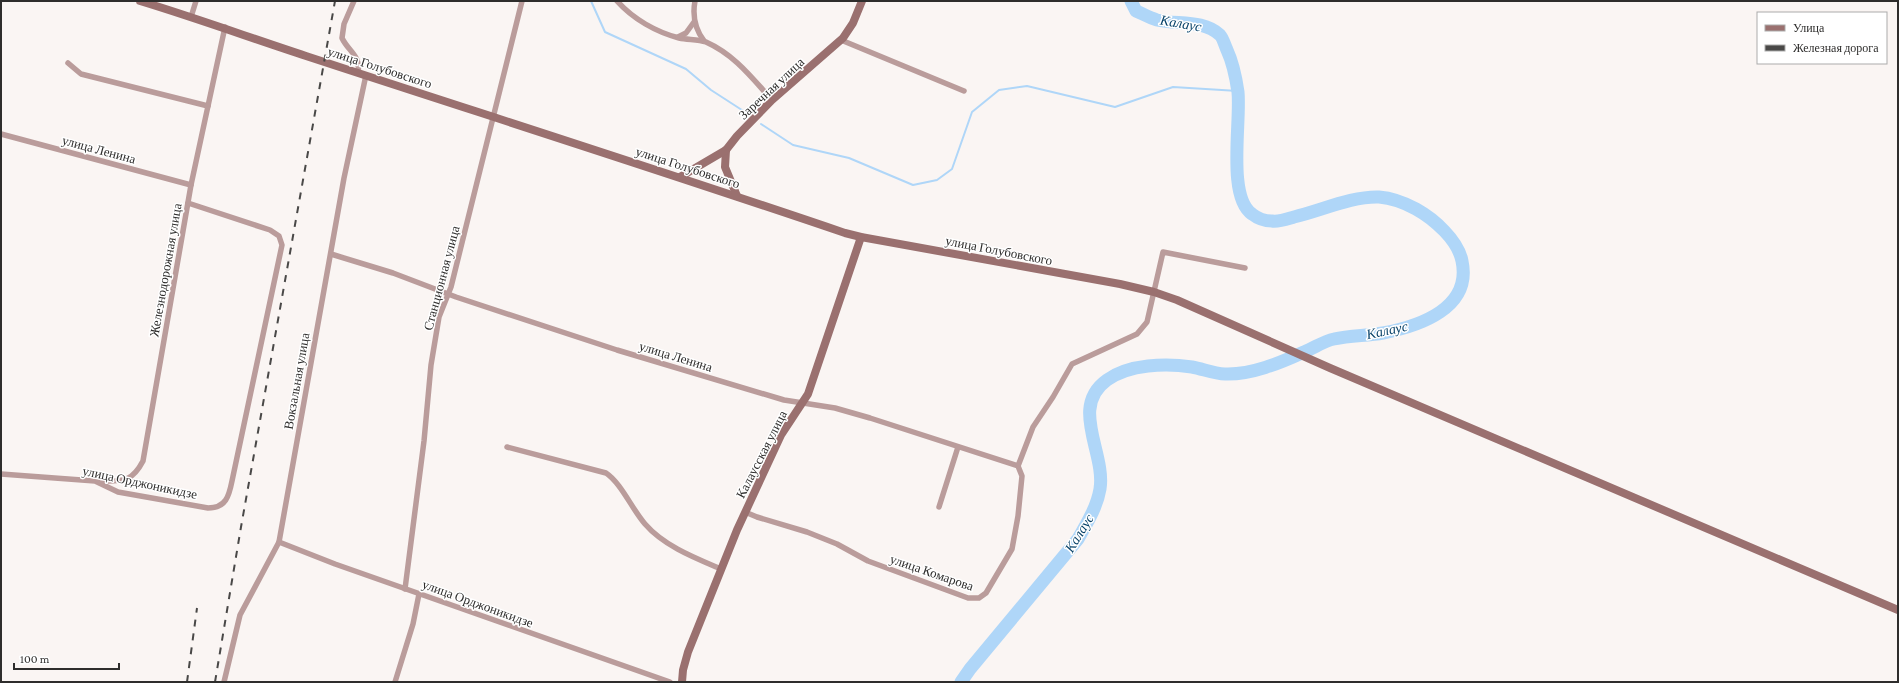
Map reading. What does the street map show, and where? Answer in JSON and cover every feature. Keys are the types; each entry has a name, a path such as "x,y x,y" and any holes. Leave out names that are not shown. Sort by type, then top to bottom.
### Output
{"street":[{"name":"улица Голубовского","path":"140,1 225,27 366,75 861,237 1120,284 1154,292 1177,300 1330,368 1898,610"},
{"path":"191,17 196,1"},
{"path":"354,1 344,24 342,38 357,57 359,66 358,72"},
{"name":"Станционная улица","path":"405,589 424,442 431,365 439,317 448,294 495,116 522,1"},
{"path":"618,1 627,13 644,24 678,38 704,41"},
{"path":"695,1 694,22 696,30 704,41 734,59 750,73 772,100"},
{"name":"Заречная улица","path":"680,177 726,150 737,136 772,100 841,40 853,23 862,1"},
{"path":"678,38 686,33 694,22"},
{"name":"Железнодорожная улица","path":"96,481 120,481 136,474 143,461 191,185 225,27"},
{"path":"841,40 964,91"},
{"path":"68,63 81,74 208,106"},
{"name":"Вокзальная улица","path":"224,682 240,614 279,542 344,178 366,75"},
{"name":"улица Ленина","path":"1,134 191,185"},
{"path":"726,150 725,167 737,196"},
{"name":"улица Орджоникидзе","path":"1,474 96,481 118,492 208,508 216,508 224,503 228,497 232,481 282,245 279,236 270,230 188,203"},
{"name":"Калаусская улица","path":"682,682 683,670 688,652 745,512 781,435 802,404 812,385 822,348 861,237"},
{"path":"1018,466 1033,427 1053,397 1072,364 1137,334 1143,329 1147,322 1163,252 1245,268"},
{"name":"улица Ленина","path":"331,254 393,273 448,294 617,350 802,404 835,408 849,412 1018,466"},
{"path":"939,507 958,446"},
{"path":"507,447 606,473 614,478 633,508 654,534 689,555 721,569"},
{"name":"улица Комарова","path":"745,512 757,518 807,532 837,544 868,561 974,599 979,598 986,593 1012,548 1018,516 1022,476 1018,466"},
{"name":"улица Орджоникидзе","path":"279,542 334,564 670,682"},
{"path":"395,682 413,624 419,594"}],"waterway":[{"path":"591,1 605,32 686,69 711,90 745,112"},
{"name":"Калаус","path":"961,682 970,669 1078,539 1091,515 1097,502 1100,489 1100,475 1090,417 1091,403 1096,391 1107,380 1126,371 1159,365 1192,367 1221,374 1245,373 1275,364 1330,340 1397,330 1427,320 1440,312 1451,303 1459,291 1463,277 1460,253 1456,245 1444,231 1423,213 1394,200 1369,197 1336,204 1277,221 1264,220 1252,214 1244,205 1237,176 1238,92 1233,65 1222,38 1213,30 1206,27 1190,23 1157,20 1152,18 1136,11 1131,1"},
{"path":"761,124 793,145 849,158 913,185 937,180 952,169 972,112 999,90 1027,86 1115,107 1173,87 1238,91"}],"railway":[{"path":"215,682 241,527 335,1"},
{"path":"187,682 197,608"}]}
